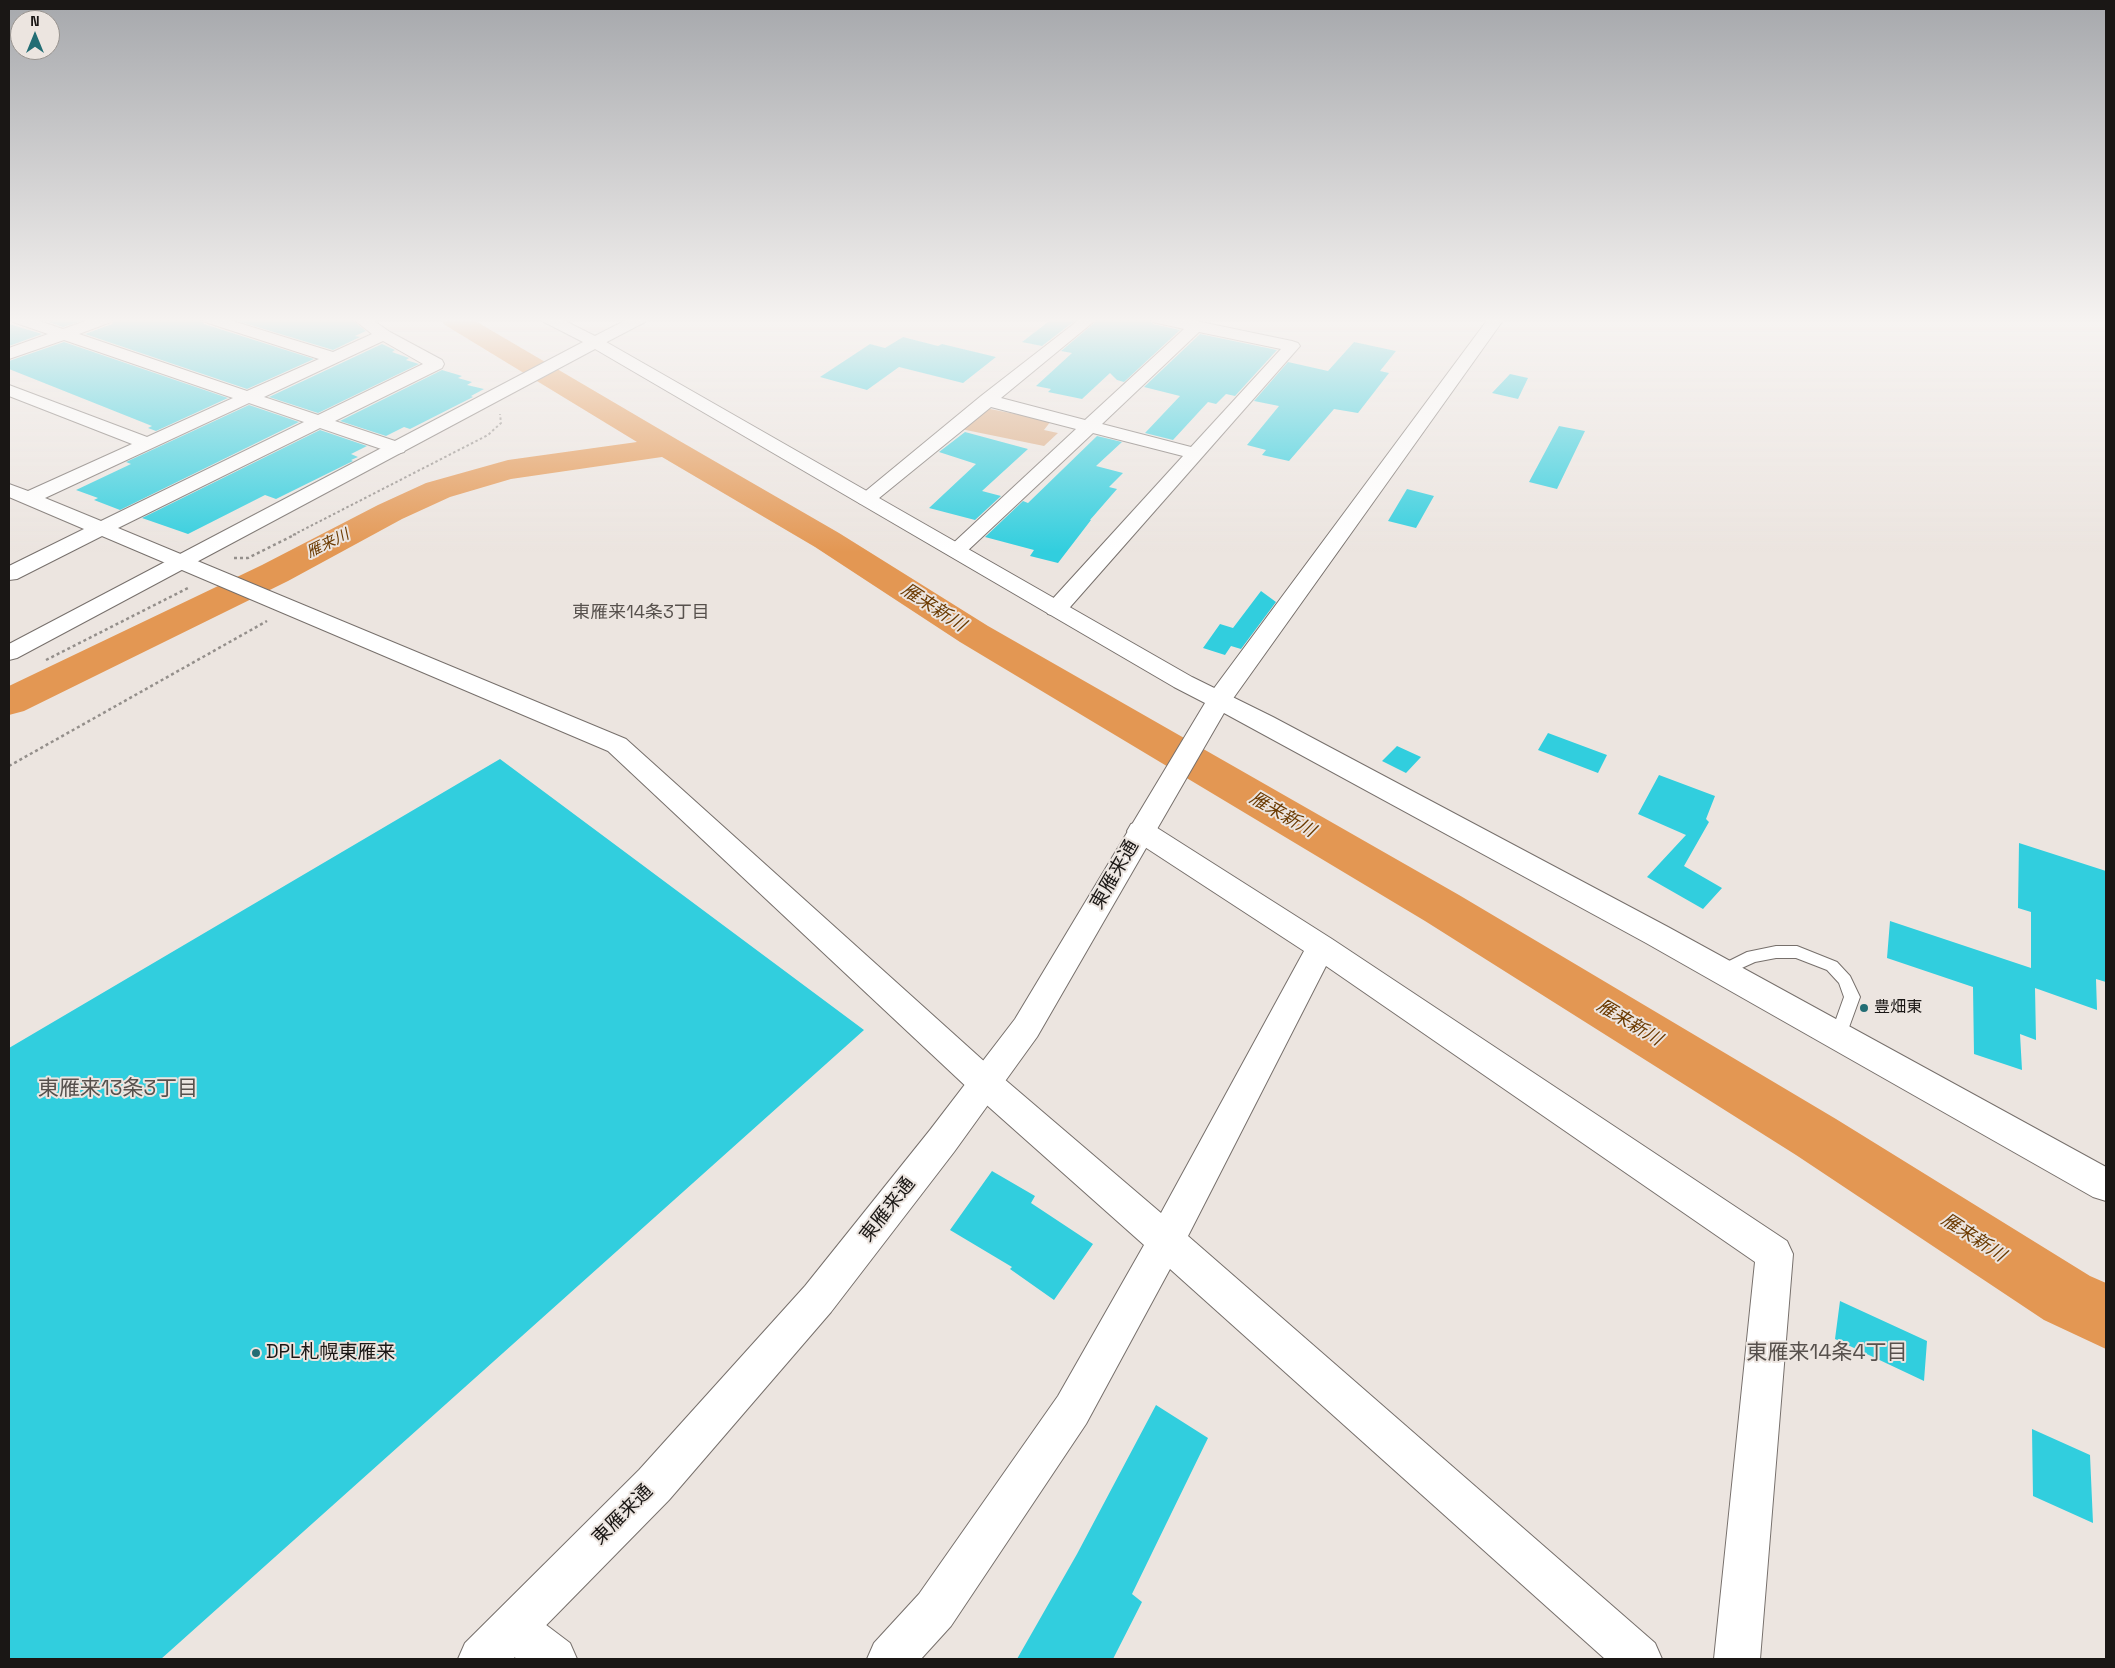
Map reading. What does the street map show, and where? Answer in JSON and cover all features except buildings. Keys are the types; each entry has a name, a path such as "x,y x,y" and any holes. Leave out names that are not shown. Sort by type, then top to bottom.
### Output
{"street":[{"path":"27,397 147,443"},
{"path":"246,397 397,448"},
{"path":"9,574 370,397"},
{"path":"9,653 492,397"},
{"path":"676,397 866,499 1056,609 1213,709 1282,732 1722,971 2106,1185"},
{"path":"866,499 991,397"},
{"path":"956,551 1121,397"},
{"path":"1056,609 1247,397"},
{"name":"東雁来通","path":"481,1659 654,1485 818,1299 942,1141 1026,1028 1213,709 1440,397"},
{"path":"28,498 249,398"},
{"path":"987,400 1196,454"},
{"path":"9,490 228,582 273,612 617,745 984,1082 1639,1659"},
{"path":"1146,821 1321,947 1774,1254 1737,1659"},
{"path":"890,1659 935,1610 1072,1410 1166,1241 1321,947"},
{"path":"513,1628 554,1659"}],"lane":[{"path":"1722,971 1752,956 1776,952 1796,952 1832,966 1845,980 1852,997 1838,1036"}],"path":[{"path":"232,558 248,558 488,434 501,423 502,417 495,410"},
{"path":"44,661 197,583"},
{"path":"9,766 273,612"}],"shaded area":[{"path":"985,408 1051,421 1044,430 1058,433 1044,446 961,429"}],"waterway":[{"name":"雁来新川","path":"584,397 667,447"},
{"name":"雁来川","path":"9,702 275,573 390,512 438,490 508,470 667,447"},
{"name":"雁来新川","path":"667,447 827,540 974,634 1442,908 1816,1137 2067,1298 2106,1317"}],"place":[{"name":"豊畑東","path":"1864,1008"},
{"name":"DPL札幌東雁来","path":"256,1353"}],"district":[{"name":"東雁来14条3丁目","path":"641,613"},
{"name":"東雁来13条3丁目","path":"118,1089"},
{"name":"東雁来14条4丁目","path":"1827,1353"}]}
